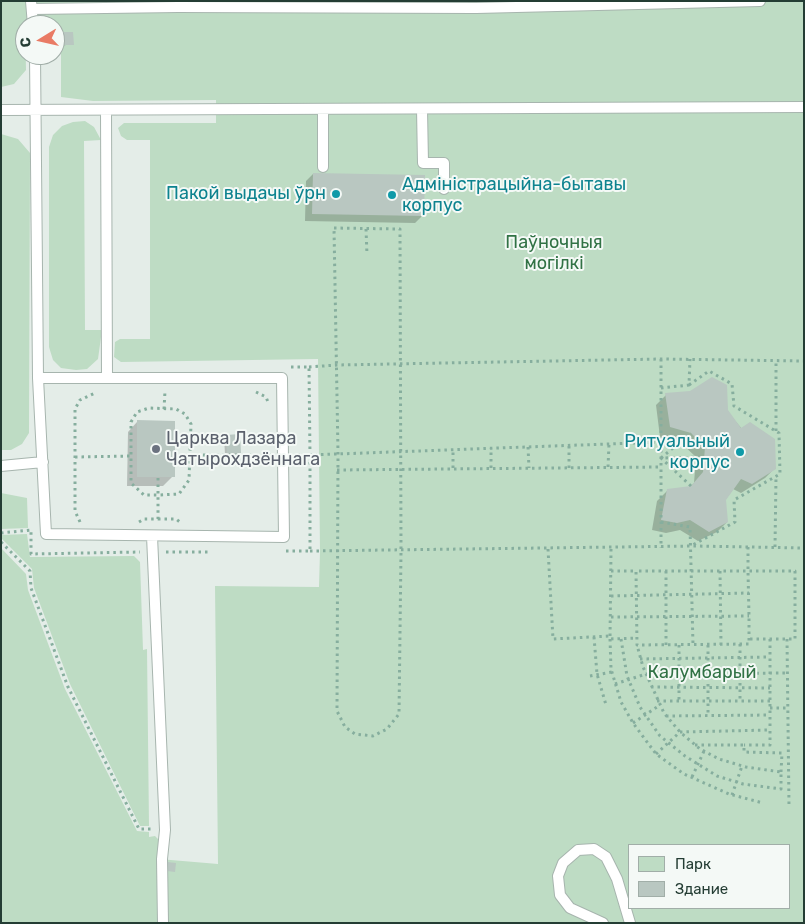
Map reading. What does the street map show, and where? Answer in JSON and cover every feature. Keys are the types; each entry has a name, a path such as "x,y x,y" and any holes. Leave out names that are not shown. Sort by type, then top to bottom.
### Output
{"lane":[{"path":"31,5 476,5 760,1"},
{"path":"35,65 38,378 46,534 284,537 282,378 38,378"},
{"path":"1,110 35,108 106,110 323,110 804,107"},
{"path":"422,109 423,163 444,163 444,189"},
{"path":"106,110 107,378"},
{"path":"323,110 323,167"},
{"path":"1,466 43,462"},
{"path":"152,536 165,830 162,859 163,923"},
{"path":"603,923 570,908 560,895 558,876 563,863 578,850 594,849 606,857 617,878 630,923"}],"path":[{"path":"334,228 400,229 399,364 401,551 399,714 387,729 373,736 356,734 345,727 337,711 336,552 338,453 334,228"},
{"path":"366,228 366,255"},
{"path":"661,359 661,548"},
{"path":"281,367 661,359 804,361"},
{"path":"689,385 690,359"},
{"path":"776,360 776,431"},
{"path":"309,367 310,455 661,442"},
{"path":"661,388 689,385 709,371 732,384 734,406 779,433 780,474 734,500 735,522 691,546"},
{"path":"155,391 174,391"},
{"path":"164,409 165,391"},
{"path":"252,391 266,397 270,405"},
{"path":"83,524 74,511 75,409 80,400 87,395 100,392"},
{"path":"149,408 164,409 176,409 185,414 191,424 190,480 179,494 144,495 131,483 130,422 137,412 149,408"},
{"path":"661,458 691,433"},
{"path":"608,444 608,468"},
{"path":"270,445 270,465"},
{"path":"568,468 569,446"},
{"path":"528,447 529,468"},
{"path":"491,468 492,448"},
{"path":"453,450 453,468"},
{"path":"190,455 270,455"},
{"path":"75,457 131,456"},
{"path":"661,458 704,457"},
{"path":"661,458 691,486"},
{"path":"337,470 661,467"},
{"path":"158,477 158,514"},
{"path":"775,547 776,477"},
{"path":"158,519 176,519 185,526"},
{"path":"661,522 690,527 693,645"},
{"path":"1,542 30,571 30,588 68,687 139,829 165,830"},
{"path":"310,551 548,550 691,546 804,548"},
{"path":"637,645 749,644 748,547"},
{"path":"611,549 610,638 612,672 621,702 633,723 656,754 692,777 732,795 763,803"},
{"path":"548,550 553,639 594,637 637,638"},
{"path":"611,571 795,571 795,639 749,639"},
{"path":"636,571 637,645 651,688 666,716 680,732 704,751 742,766 782,772"},
{"path":"666,571 666,645"},
{"path":"720,571 721,644"},
{"path":"611,596 749,594"},
{"path":"611,617 749,616"},
{"path":"594,637 597,674 606,705"},
{"path":"621,638 628,679 645,714 660,736 717,776 736,782 781,789 782,753 744,752 744,745"},
{"path":"696,745 770,745 770,639"},
{"path":"787,639 789,806"},
{"path":"740,644 740,701"},
{"path":"679,645 679,700"},
{"path":"708,645 708,716"},
{"path":"640,659 770,657"},
{"path":"590,676 612,672"},
{"path":"615,684 646,674 787,673"},
{"path":"651,688 770,688"},
{"path":"658,701 770,701"},
{"path":"633,723 660,705"},
{"path":"770,708 787,708"},
{"path":"666,716 770,715"},
{"path":"656,754 680,732 770,730"},
{"path":"692,777 704,751"},
{"path":"732,795 742,766"}],"green space":[{"name":"Паўночныя могілкі","path":"1,1 804,1 804,923 1,923 1,548 26,574 28,590 65,689 137,831 149,832 149,837 155,836 158,839 159,859 218,864 215,586 319,587 318,359 121,362 114,357 115,342 120,339 150,339 150,140 127,140 121,136 118,128 124,123 216,123 216,100 93,101 61,97 61,65 65,65 65,15 15,15 15,65 26,65 26,70 14,84 1,87"},
{"path":"85,121 94,127 101,140 84,141 85,330 102,330 98,359 87,369 76,370 61,368 53,360 49,347 49,147 53,135 62,126 73,122"},
{"path":"1,134 18,139 30,153 29,433 22,444 11,450 1,450"},
{"path":"1,493 27,498 28,528 1,529"},
{"path":"27,534 30,557 134,556 140,562 143,650 147,649 149,826 140,826 70,684 34,588 32,569 1,538 1,535"}],"building":[{"path":"65,32 73,32 74,45 65,45"},
{"path":"313,173 425,175 424,216 312,214"},
{"name":"Ритуальный корпус","path":"712,377 727,385 728,410 741,428 750,422 775,439 776,469 752,484 741,479 726,500 728,522 709,532 690,520 677,523 661,520 667,489 691,486 703,472 705,447 691,433 670,427 665,393 690,391"},
{"name":"Царква Лазара Чатырохдзённага","path":"137,420 175,421 175,477 137,477"},
{"path":"240,434 241,453 227,453 226,435"},
{"path":"167,862 176,863 175,872 167,871"}],"place":[{"name":"Пакой выдачы ўрн","path":"336,194"},
{"name":"Адміністрацыйна-бытавы корпус","path":"392,195"},
{"name":"Царква Лазара Чатырохдзённага","path":"156,449"},
{"name":"Ритуальный корпус","path":"740,452"}],"park label":[{"name":"Калумбарый","path":"702,673"}]}
